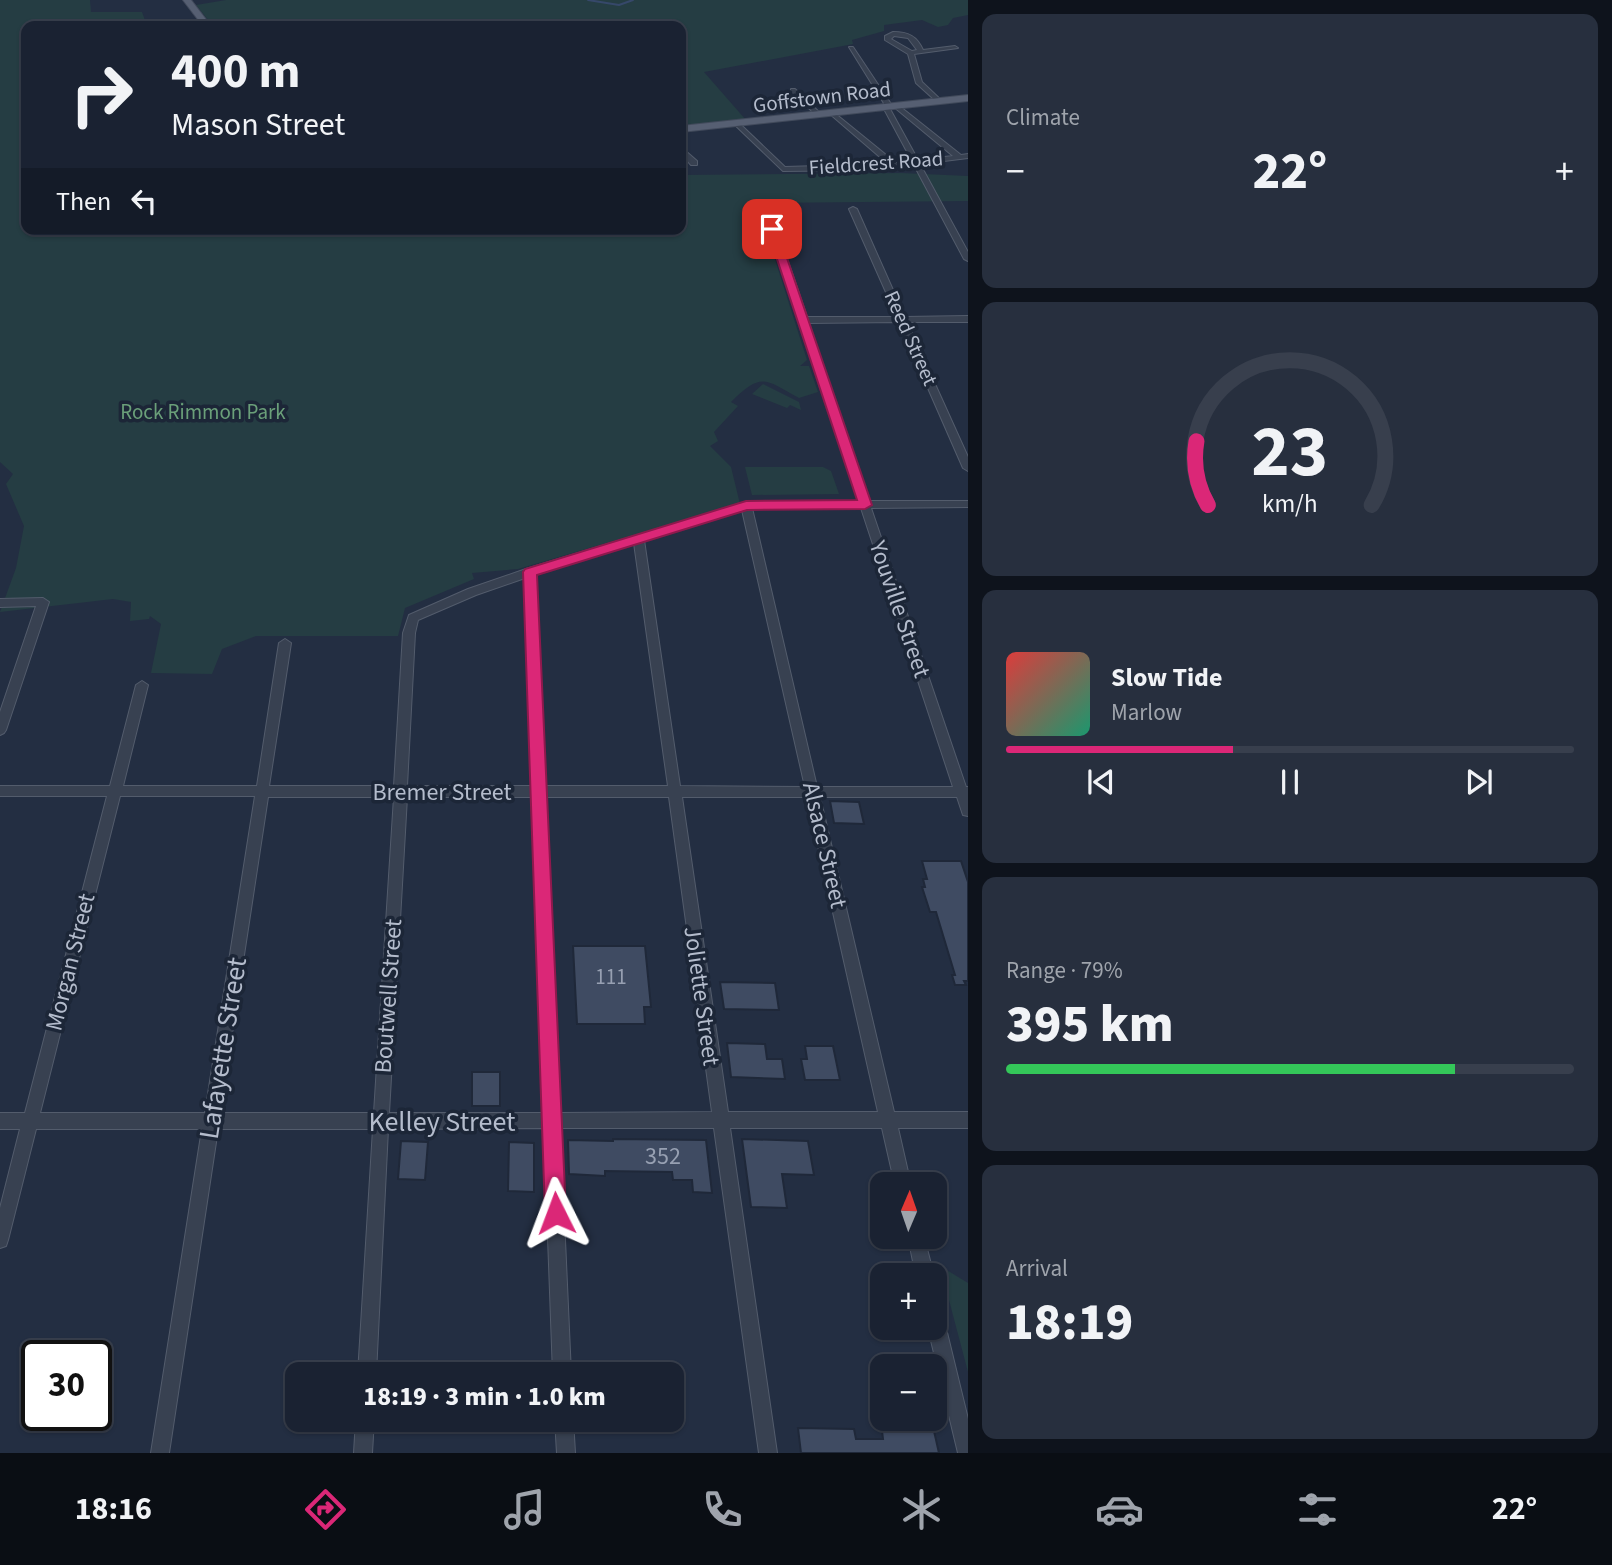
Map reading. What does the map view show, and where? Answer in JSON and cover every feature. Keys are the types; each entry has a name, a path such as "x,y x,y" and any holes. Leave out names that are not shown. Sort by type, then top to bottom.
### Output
{"main road":[{"path":"187,0 203,21"},
{"name":"Goffstown Road","path":"686,130 968,98"}],"street":[{"path":"920,50 917,41 911,36 892,34 887,37 911,54 919,83 939,101"},
{"path":"851,48 891,107 915,163 968,258"},
{"path":"911,54 920,50 955,48"},
{"path":"793,90 819,115"},
{"path":"891,107 959,157"},
{"path":"832,113 895,166"},
{"path":"737,125 783,169"},
{"path":"686,154 694,163"},
{"name":"Fieldcrest Road","path":"783,169 895,166 968,156"},
{"name":"Youville Street","path":"766,209 965,792 968,811"},
{"name":"Reed Street","path":"853,209 968,468"},
{"path":"803,320 968,319"},
{"path":"562,1362 530,572 746,505 968,504"},
{"name":"Alsace Street","path":"746,505 900,1172"},
{"name":"Joliette Street","path":"639,539 768,1453"},
{"name":"Boutwell Street","path":"368,1362 379,1121 409,633 413,618 472,592 530,572"},
{"path":"0,603 43,602 0,730"},
{"name":"Lafayette Street","path":"160,1453 285,643"},
{"name":"Morgan Street","path":"0,1240 142,685"},
{"name":"Bremer Street","path":"0,791 965,792"},
{"name":"Kelley Street","path":"0,1121 968,1120"},
{"path":"940,1340 967,1453"},
{"path":"363,1453 364,1432"},
{"path":"565,1432 566,1453"}],"green space":[{"name":"Rock Rimmon Park","path":"0,0 90,0 91,12 142,12 145,21 21,21 21,235 686,235 686,175 901,173 968,176 968,201 757,203 807,360 800,366 809,366 818,392 799,398 778,386 764,382 750,386 731,402 738,406 714,432 718,441 710,446 731,467 740,504 518,569 472,573 474,579 405,608 398,636 256,636 222,649 212,674 151,673 161,624 150,616 149,619 130,621 131,602 113,599 0,612 16,568 24,526 6,484 13,474 0,462"},
{"path":"226,0 968,0 968,15 953,18 948,25 938,27 922,20 884,25 884,31 852,40 853,44 704,72 746,120 686,126 686,21 209,21 196,5"},
{"path":"763,384 799,402 801,410 790,405 787,408 752,394"},
{"path":"745,467 823,467 831,471 839,494 752,495"},
{"path":"947,1270 968,1283 968,1372 947,1292"}],"building":[{"path":"830,801 859,802 864,824 834,823"},
{"path":"922,861 961,861 968,882 966,985 955,985 952,975 955,975 936,912 930,912 922,887 925,887 923,879 927,879"},
{"path":"573,946 645,946 651,1007 644,1007 645,1024 577,1024"},
{"path":"720,982 775,983 779,1010 724,1009"},
{"path":"727,1043 765,1044 767,1059 782,1059 785,1079 731,1077"},
{"path":"805,1046 833,1046 840,1080 805,1080 801,1059 807,1059"},
{"path":"472,1072 500,1072 500,1106 472,1106"},
{"path":"742,1139 808,1141 814,1175 782,1174 787,1208 751,1207"},
{"path":"568,1140 706,1140 712,1193 693,1192 692,1180 673,1180 672,1172 605,1171 605,1176 569,1174"},
{"path":"401,1141 428,1142 425,1180 398,1179"},
{"path":"509,1142 534,1143 534,1192 508,1191"},
{"path":"798,1428 854,1429 856,1439 883,1439 882,1431 934,1431 939,1453 801,1453"}],"waterway":[{"path":"588,0 619,5 633,0"}],"route":[{"path":"556,1213 530,572 746,505 865,505 772,229"}]}
